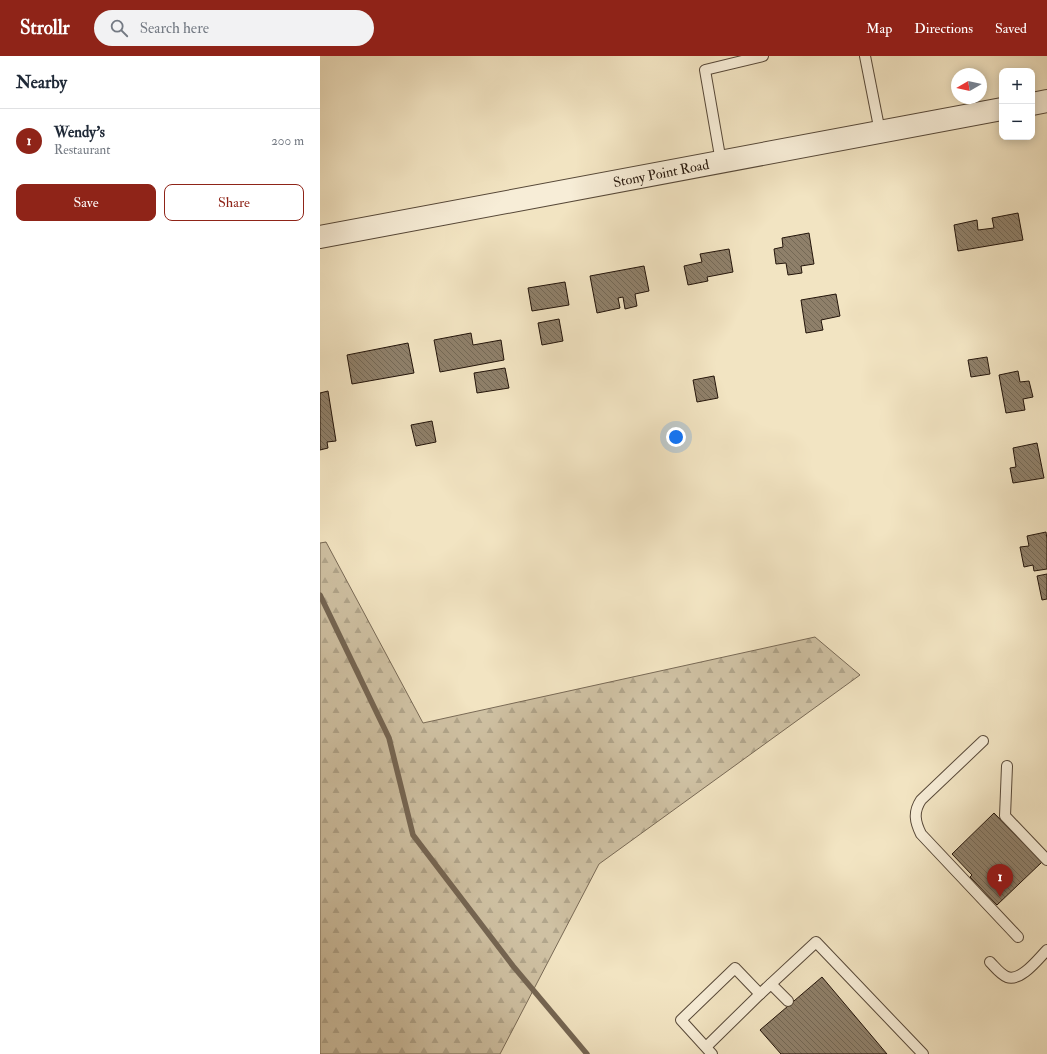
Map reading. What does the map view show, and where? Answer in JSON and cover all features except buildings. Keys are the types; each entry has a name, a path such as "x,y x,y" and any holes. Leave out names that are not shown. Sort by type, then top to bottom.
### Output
{"street":[{"path":"1035,103 1047,101"},
{"name":"Stony Point Road","path":"320,237 999,110"}],"lane":[{"path":"721,162 705,70 763,56"},
{"path":"865,56 880,132"},
{"path":"983,741 920,800 917,806 915,820 921,834 1018,936"},
{"path":"1007,766 1005,816 1047,860"},
{"path":"760,994 734,968 681,1020 709,1051 760,994 816,942 923,1054"},
{"path":"990,962 1001,973 1008,977 1014,978 1028,970 1047,950"},
{"path":"771,984 788,1001"}],"green space":[{"path":"326,542 423,723 815,637 860,675 599,864 500,1054 320,1054 320,543"}],"waterway":[{"path":"320,595 389,738 413,835 513,966 587,1054"}],"place":[{"name":"Wendy's","path":"1000,897"}]}
